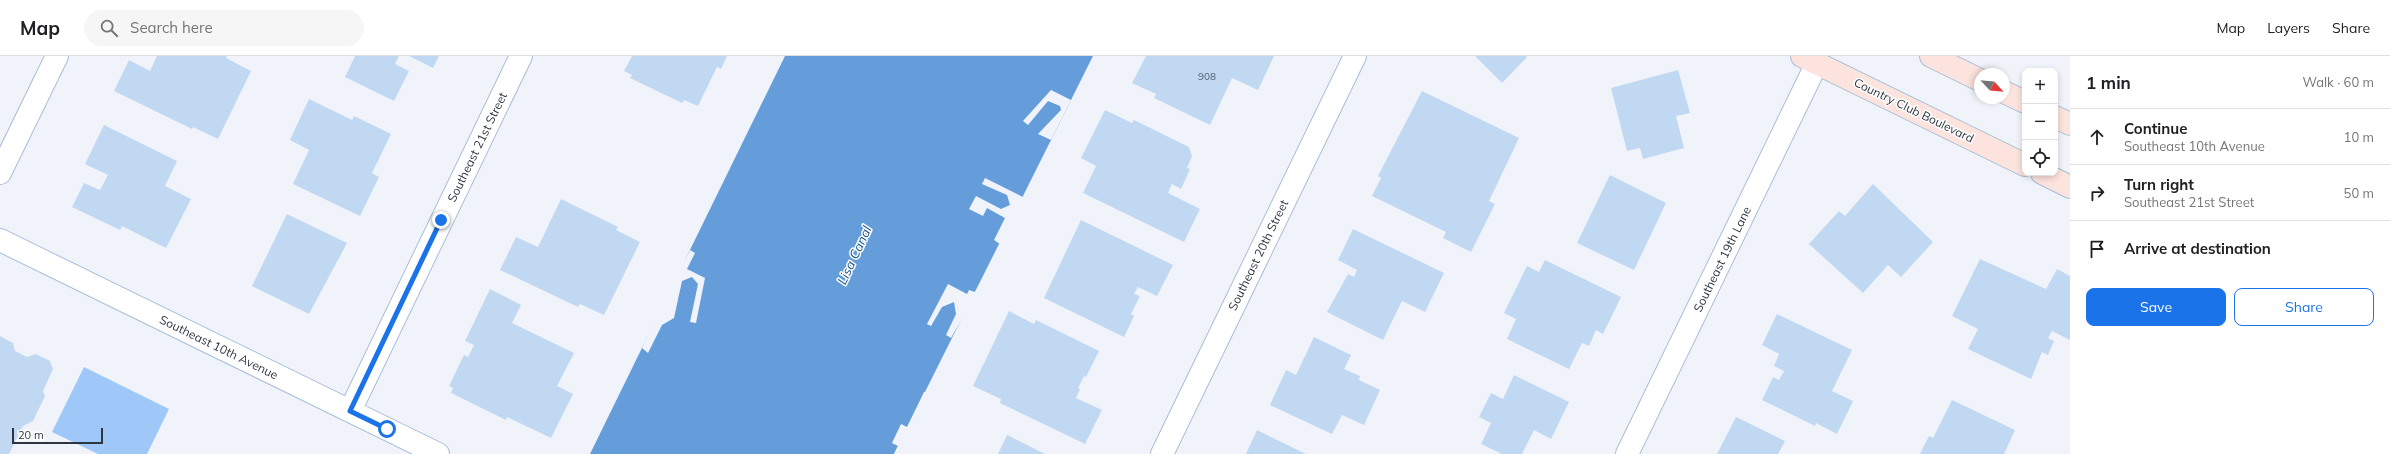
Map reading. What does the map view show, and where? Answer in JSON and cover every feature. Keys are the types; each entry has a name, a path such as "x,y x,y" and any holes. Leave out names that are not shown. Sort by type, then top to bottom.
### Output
{"main road":[{"path":"1931,56 1974,77"},
{"name":"Country Club Boulevard","path":"1810,60 2022,164"},
{"path":"2010,95 2022,101"},
{"path":"2058,118 2070,124"},
{"path":"2048,176 2070,187"}],"street":[{"path":"0,172 57,56"},
{"name":"Southeast 21st Street","path":"350,411 521,56"},
{"name":"Southeast 20th Street","path":"1162,454 1355,56"},
{"name":"Southeast 19th Lane","path":"1627,454 1810,60"},
{"name":"Southeast 10th Avenue","path":"0,240 438,454"}],"shaded area":[{"path":"84,367 169,409 147,454 98,454 52,432"}],"water":[{"name":"Lisa Canal","path":"785,56 1093,56 894,454 590,454"}],"pier":[{"path":"1051,90 1071,100 1051,140 1038,134 1061,110 1060,106 1048,101 1028,125 1023,121"},
{"path":"985,178 1023,197 1031,181 1032,182 983,282 951,338 946,335 956,314 954,302 942,307 931,326 927,324 948,284 967,294 969,290 975,292 1000,244 994,240 1005,218 987,208 983,216 969,209 976,196 1001,209 1010,205 1007,195 982,184"},
{"path":"690,250 695,253 687,269 705,278 696,323 690,322 698,284 692,277 682,281 674,318 662,325 648,353 642,348 683,259 685,260"},
{"path":"924,392 926,392 909,428 896,454 894,454 898,446 892,443 901,424 907,427"}],"building":[{"path":"157,56 227,56 226,58 251,71 218,139 193,127 192,129 114,91 129,60 150,71"},
{"path":"355,56 399,56 395,64 409,71 394,101 345,77"},
{"path":"409,56 439,56 433,68"},
{"path":"632,56 727,56 721,69 717,67 698,106 684,100 682,103 630,78 632,75 624,71"},
{"path":"1146,56 1274,56 1258,90 1232,78 1210,125 1154,98 1156,94 1132,83"},
{"path":"1475,56 1526,56 1527,57 1502,83"},
{"path":"1678,70 1690,113 1676,116 1684,148 1643,159 1640,148 1627,151 1611,88"},
{"path":"1422,91 1519,138 1489,201 1495,204 1471,252 1443,238 1446,232 1372,196 1381,178 1378,176"},
{"path":"309,99 352,120 354,116 391,134 372,173 379,177 360,216 293,184 309,150 290,140"},
{"path":"1105,110 1132,123 1134,120 1189,147 1192,156 1187,168 1190,169 1181,189 1172,184 1168,193 1200,209 1184,242 1083,193 1096,166 1081,158"},
{"path":"104,125 177,161 165,186 191,199 166,248 122,226 120,230 72,207 84,183 100,190 108,175 85,164"},
{"path":"1610,175 1666,203 1634,270 1577,243"},
{"path":"1873,184 1933,242 1901,277 1888,265 1863,293 1809,244 1839,211 1845,216"},
{"path":"561,199 618,227 616,230 640,242 604,315 580,304 578,307 500,270 516,237 538,247"},
{"path":"287,214 347,243 309,314 252,286"},
{"path":"1081,220 1173,265 1157,296 1138,287 1134,294 1140,296 1131,314 1134,316 1124,337 1044,298"},
{"path":"1353,229 1444,273 1425,312 1402,301 1383,340 1327,312 1348,274 1354,277 1357,270 1338,260"},
{"path":"1980,259 2046,289 2057,269 2070,276 2070,340 2052,331 2048,338 2054,341 2048,355 2042,352 2031,379 1968,349 1978,329 1952,316"},
{"path":"1545,260 1621,297 1603,334 1596,330 1589,346 1582,343 1569,369 1507,339 1516,319 1504,313 1527,266 1539,272"},
{"path":"490,289 521,305 512,323 574,353 557,386 573,394 551,438 507,417 506,420 451,393 453,388 449,386 464,355 468,357 474,345 465,341"},
{"path":"1009,311 1034,324 1036,320 1099,351 1086,377 1084,376 1078,388 1080,389 1076,398 1102,410 1085,444 1000,403 1001,399 973,386"},
{"path":"1777,314 1852,350 1832,391 1853,401 1837,434 1816,423 1815,426 1762,400 1773,377 1779,380 1784,371 1774,366 1779,354 1762,345"},
{"path":"0,336 13,343 15,351 27,357 36,354 50,361 53,369 43,391 45,396 33,421 23,426 9,454 0,454"},
{"path":"1314,337 1351,355 1344,369 1360,376 1359,380 1380,390 1364,425 1342,415 1332,434 1270,405 1286,370 1296,375"},
{"path":"1514,375 1569,402 1551,439 1534,430 1522,454 1502,454 1481,444 1491,423 1479,417 1491,393 1503,399"},
{"path":"1952,400 2015,430 2004,454 1920,454 1929,436 1933,438"},
{"path":"1736,417 1785,441 1778,454 1717,454"},
{"path":"1257,430 1261,432 1306,454 1246,454"},
{"path":"1007,435 1045,454 998,454"}],"route":[{"path":"387,429 350,411 398,307 441,220"}]}
